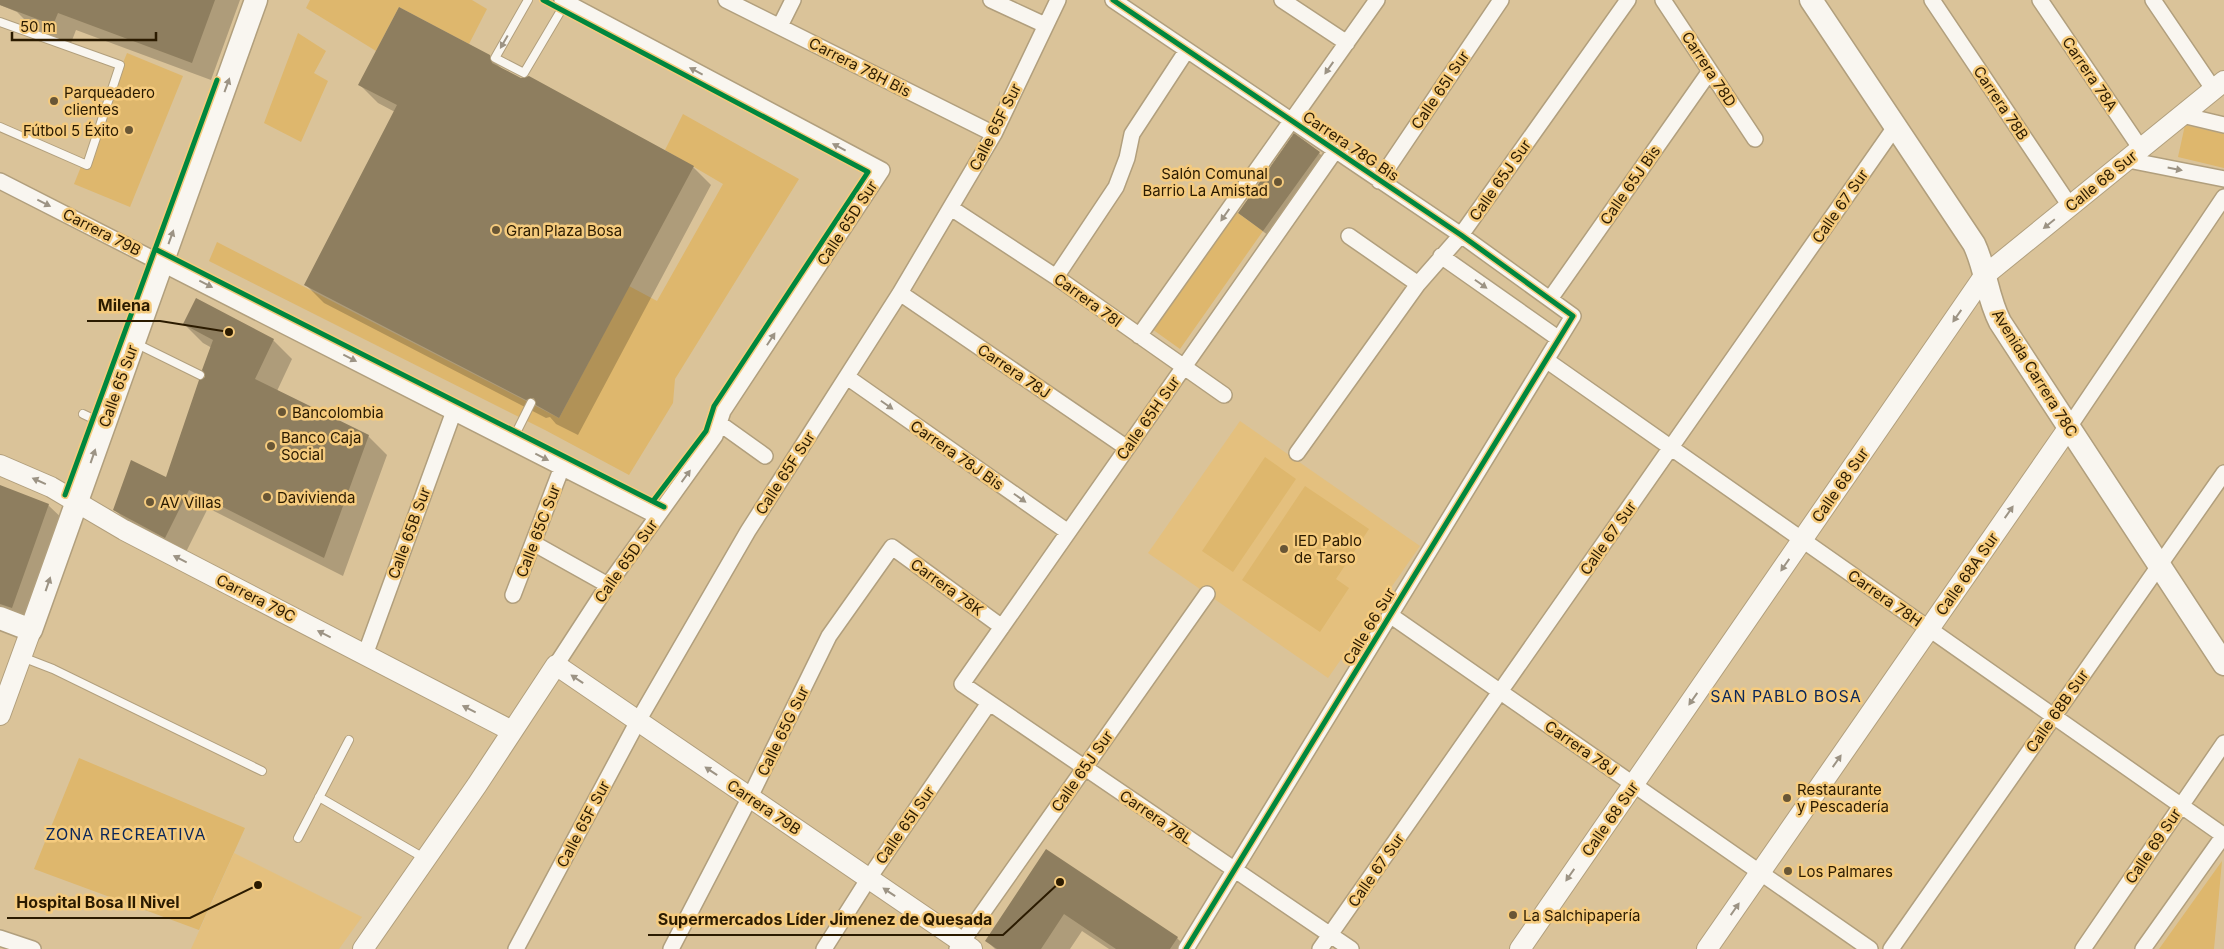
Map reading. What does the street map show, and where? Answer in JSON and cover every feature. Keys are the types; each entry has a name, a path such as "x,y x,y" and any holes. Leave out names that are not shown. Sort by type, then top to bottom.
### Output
{"main road":[{"name":"Calle 65 Sur","path":"31,630 256,0"},
{"name":"Avenida Carrera 78C","path":"1811,0 1974,244 1993,309 2000,322 2224,664"},
{"path":"0,618 31,630"}],"street":[{"name":"Carrera 78H Bis","path":"726,0 994,134"},
{"path":"780,26 793,0"},
{"path":"991,0 1045,25"},
{"name":"Calle 65F Sur","path":"516,949 638,721 748,531 900,293 994,134 1058,0"},
{"name":"Carrera 78G Bis","path":"1112,0 1461,236 1573,316"},
{"path":"1282,0 1347,43"},
{"path":"1139,336 1377,0"},
{"name":"Calle 65I Sur","path":"1380,181 1501,0"},
{"name":"Calle 65J Sur","path":"1297,453 1418,284 1441,256 1461,236 1628,0"},
{"name":"Carrera 78D","path":"1663,0 1755,139"},
{"name":"Carrera 78B","path":"1932,0 2070,206"},
{"name":"Carrera 78A","path":"2040,0 2134,154"},
{"path":"2153,0 2219,86"},
{"name":"Calle 65D Sur","path":"363,949 512,731 608,584 715,436 723,411 882,170 564,1"},
{"path":"1056,277 1116,187 1127,158 1132,134 1187,50"},
{"name":"Calle 65J Bis","path":"1550,299 1710,71"},
{"name":"Calle 68 Sur","path":"1520,949 1984,276 2219,86"},
{"path":"2182,116 2224,125"},
{"name":"Calle 67 Sur","path":"1320,949 1895,127"},
{"name":"Calle 65H Sur","path":"962,684 1335,151"},
{"path":"2134,154 2224,179"},
{"name":"Carrera 79B","path":"0,181 657,516"},
{"name":"Calle 68A Sur","path":"1707,949 2069,427 2224,197"},
{"name":"Carrera 78I","path":"951,208 1056,277 1224,395"},
{"path":"1350,236 1418,284"},
{"path":"1441,256 1559,339"},
{"name":"Carrera 78J","path":"900,293 1127,448"},
{"name":"Calle 66 Sur","path":"1186,949 1573,316"},
{"name":"Carrera 78H","path":"1546,360 2224,835"},
{"name":"Carrera 78J Bis","path":"847,377 1068,532"},
{"name":"Calle 65B Sur","path":"365,655 454,412"},
{"path":"719,423 765,456"},
{"name":"Carrera 79C","path":"0,465 42,482 124,530 512,731"},
{"name":"Calle 65C Sur","path":"513,595 562,467"},
{"name":"Calle 68B Sur","path":"1891,949 2224,473"},
{"path":"533,543 608,584"},
{"name":"Carrera 78K","path":"892,548 1002,627"},
{"name":"Calle 65G Sur","path":"671,949 750,797 829,636 892,548"},
{"name":"Calle 65J Sur","path":"964,947 1085,768 1207,594"},
{"name":"Carrera 78J","path":"1390,615 1870,949"},
{"name":"Calle 65 Sur","path":"0,715 31,630"},
{"name":"Carrera 79B","path":"556,664 869,878 964,947"},
{"name":"Carrera 78L","path":"962,684 1351,949"},
{"name":"Calle 65I Sur","path":"824,949 869,878 990,703"},
{"name":"Calle 69 Sur","path":"2083,949 2224,742"},
{"path":"2143,949 2224,835"},
{"path":"0,938 33,949"}],"lane":[{"path":"528,0 495,58 524,73 564,1"},
{"path":"0,22 120,65 87,165 0,127"},
{"path":"134,342 200,375"},
{"path":"512,441 531,403"},
{"path":"83,414 104,424"},
{"path":"22,656 53,669 262,771"},
{"path":"298,838 349,740"},
{"path":"319,797 426,859"}],"shaded area":[{"path":"310,0 472,0 487,9 469,44 399,7 376,51 306,8"},
{"path":"298,33 326,51 314,73 328,81 301,142 264,123"},
{"name":"Fútbol 5 Éxito","path":"127,53 183,76 130,207 74,184"},
{"path":"683,114 799,179 675,379 673,403 629,475 545,430 209,261 217,242 559,418 629,286 657,301 723,184 665,150"},
{"path":"2185,125 2224,134 2224,168 2178,157"},
{"path":"1235,211 1263,231 1180,349 1152,329"},
{"name":"IED Pablo de Tarso","path":"1240,421 1420,546 1328,678 1148,553"},
{"path":"1265,457 1296,479 1233,572 1202,551"},
{"path":"1305,486 1369,529 1336,579 1349,588 1320,632 1242,580"},
{"path":"79,758 245,828 199,930 34,869"},
{"path":"234,853 362,917 339,949 191,949"},
{"path":"2222,861 2214,949 2159,949"}],"building":[{"path":"0,0 215,0 192,63 58,13 53,25 0,5"},
{"name":"Gran Plaza Bosa","path":"399,7 490,55 492,63 521,78 529,76 694,166 559,418 536,405 534,398 526,400 304,285 397,105 358,85"},
{"name":"Salón Comunal Barrio La Amistad","path":"1294,133 1320,152 1263,231 1238,213"},
{"path":"196,298 274,339 255,379 369,435 324,558 189,490 165,538 113,510 131,460 166,477 199,380 205,377 202,370 213,340 183,324"},
{"path":"0,485 49,504 12,608 0,604"},
{"path":"1046,849 1178,937 1170,949 1116,949 1064,914 1041,949 997,949 985,941"}],"cycle path":[{"path":"543,0 868,172 714,406 706,431 653,501"},
{"path":"1113,0 1461,235 1573,316 1186,949"},
{"path":"65,495 217,80"},
{"path":"155,249 664,507"}],"place":[{"name":"Parqueadero clientes","path":"54,101"},
{"name":"Fútbol 5 Éxito","path":"129,130"},
{"name":"Salón Comunal Barrio La Amistad","path":"1278,182"},
{"name":"Gran Plaza Bosa","path":"496,230"},
{"name":"Milena","path":"229,332"},
{"name":"Bancolombia","path":"282,412"},
{"name":"Banco Caja Social","path":"271,446"},
{"name":"Davivienda","path":"267,497"},
{"name":"AV Villas","path":"150,502"},
{"name":"IED Pablo de Tarso","path":"1284,549"},
{"name":"Restaurante y Pescadería","path":"1787,798"},
{"name":"Los Palmares","path":"1788,871"},
{"name":"Supermercados Líder Jimenez de Quesada","path":"1060,882"},
{"name":"Hospital Bosa Il Nivel","path":"258,885"},
{"name":"La Salchipapería","path":"1513,915"}],"district":[{"name":"SAN PABLO BOSA","path":"1786,696"},
{"name":"ZONA RECREATIVA","path":"126,834"}]}
